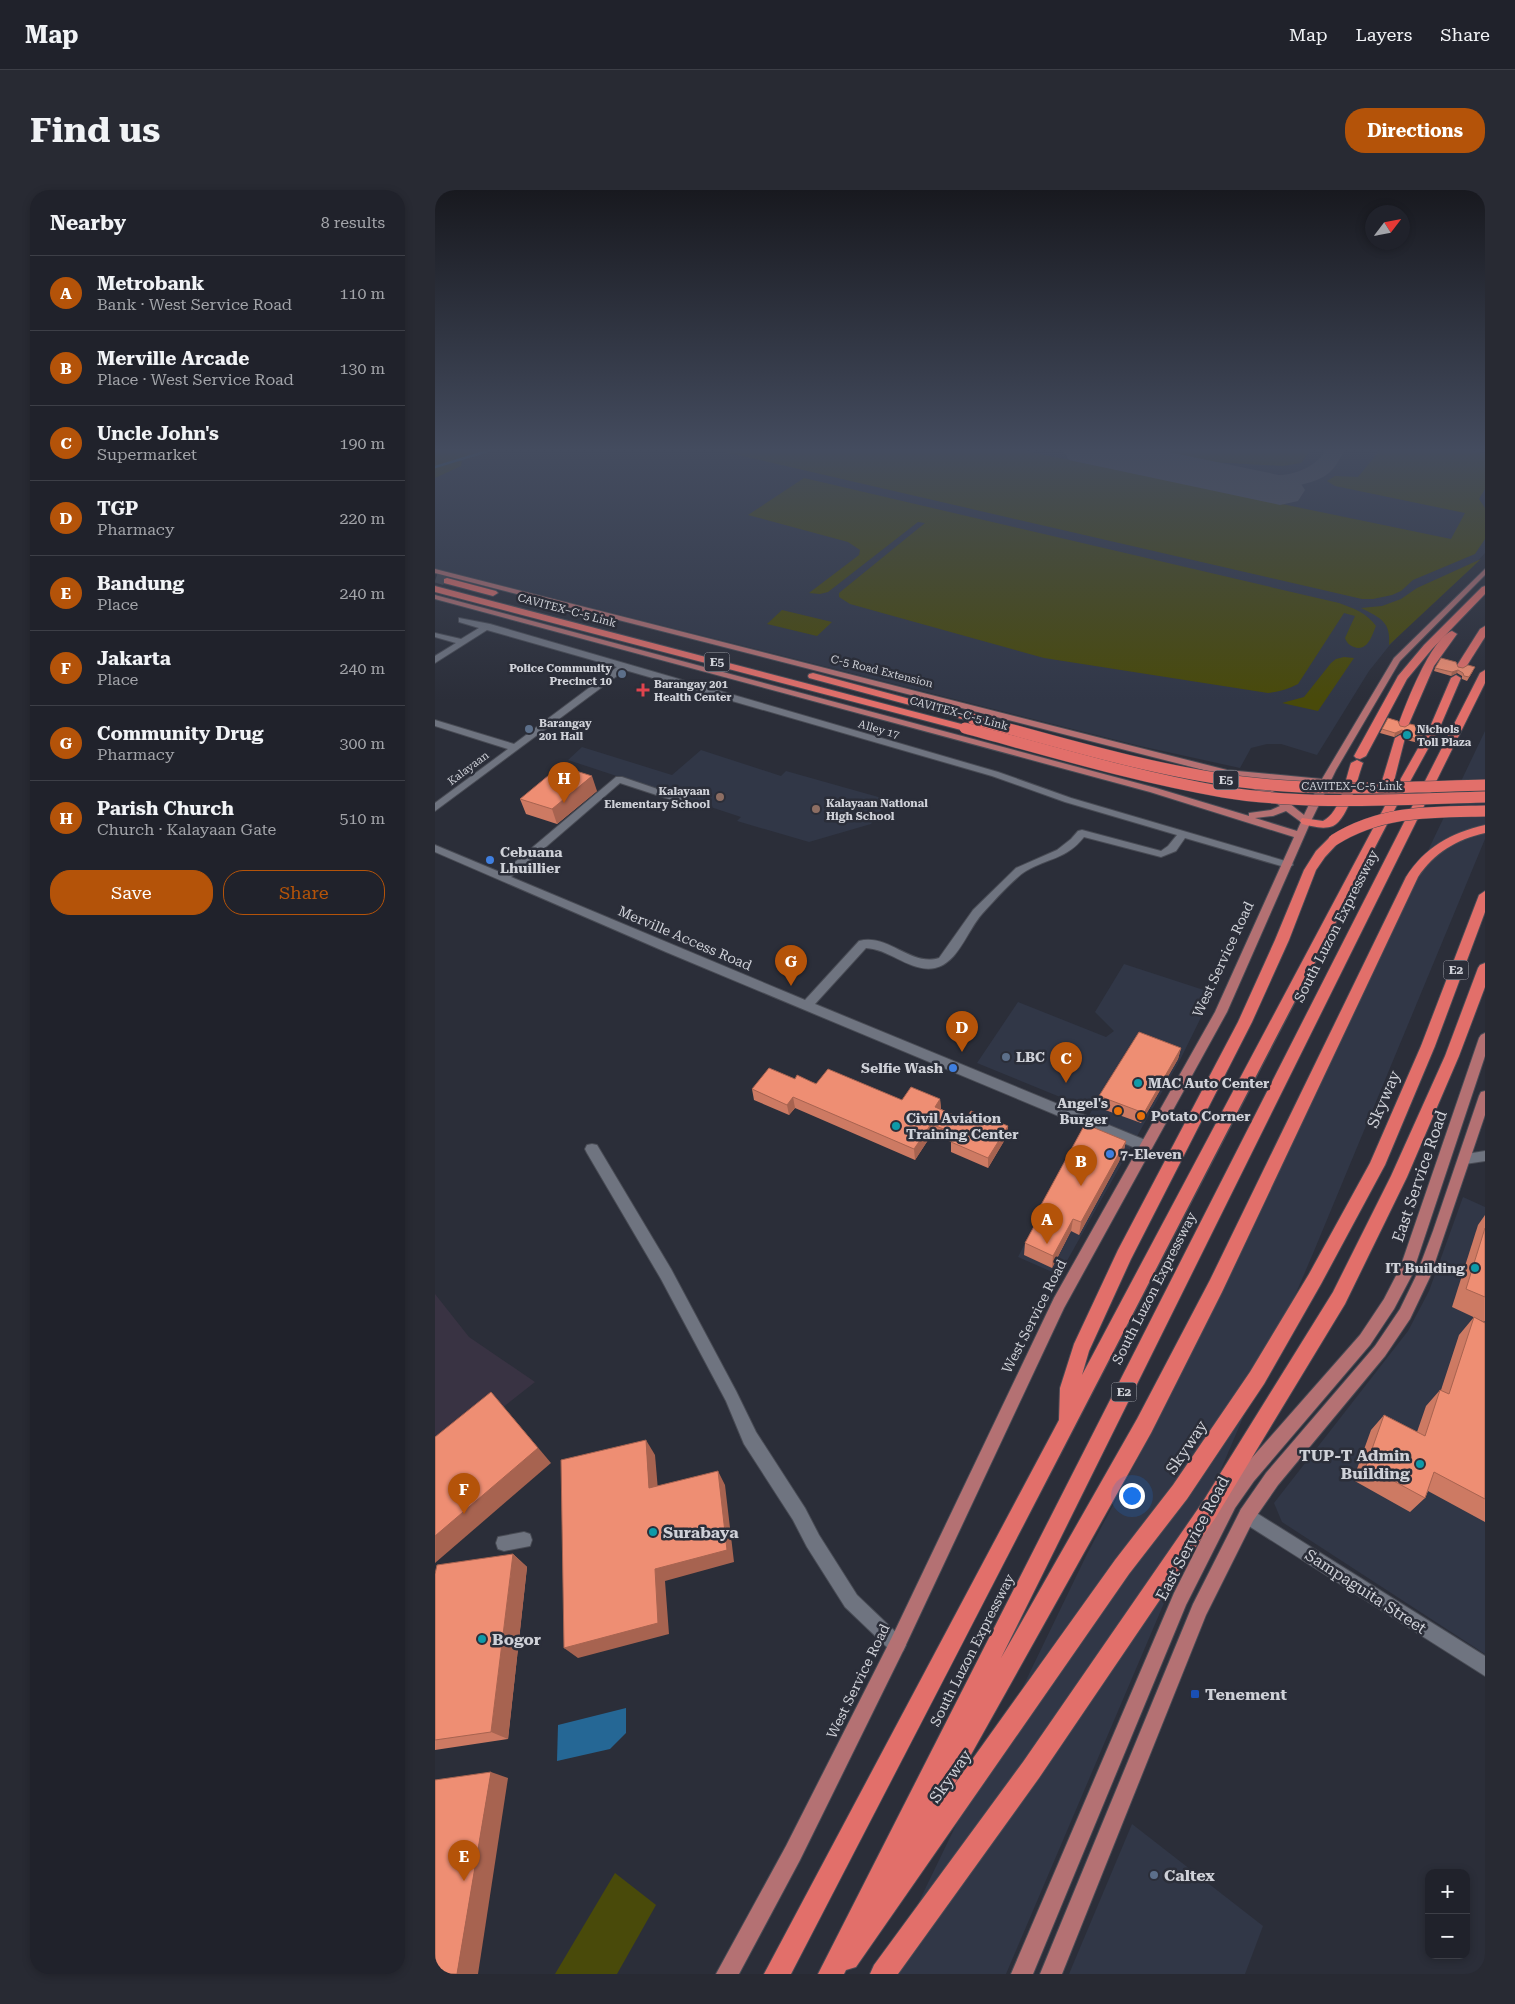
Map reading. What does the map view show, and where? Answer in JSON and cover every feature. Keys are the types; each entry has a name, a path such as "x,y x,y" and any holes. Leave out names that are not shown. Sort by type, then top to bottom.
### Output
{"highway":[{"name":"CAVITEX–C-5 Link","path":"437,579 1155,766 1243,782 1326,788 1485,785"},
{"name":"CAVITEX–C-5 Link","path":"437,579 965,728 1164,780 1232,793 1288,798 1338,800 1485,797"},
{"path":"1303,828 1333,820 1339,811 1359,760 1402,678 1428,647 1485,589"},
{"path":"1403,726 1422,680 1443,644 1485,601"},
{"name":"South Luzon Expressway","path":"777,1974 1067,1424 1133,1292 1390,807 1435,727 1459,672 1485,629"},
{"name":"South Luzon Expressway","path":"831,1974 1485,674"},
{"path":"1390,807 1388,781 1400,738"},
{"path":"1067,1424 1069,1388 1080,1350 1124,1255 1245,1022 1282,940 1310,870 1320,854 1339,836 1363,824 1399,816 1485,811"},
{"path":"836,1974 1144,1426 1216,1286 1402,895 1417,869 1428,855 1459,836 1485,829"},
{"name":"Skyway","path":"836,1974 1000,1738 1122,1567 1180,1492 1257,1378 1315,1279 1377,1165 1428,1046 1485,895"},
{"name":"E2","path":"883,1974 1031,1770 1209,1510 1339,1298 1365,1249 1452,1056 1485,968"}],"main road":[{"name":"West Service Road","path":"727,1974 793,1853 897,1645 1059,1303 1221,1012 1325,782 1355,727 1397,660 1485,571"},
{"name":"C-5 Road Extension","path":"437,579 824,668 1227,773 1325,782"},
{"path":"435,597 1199,802 1303,828"},
{"path":"1227,773 1251,783 1286,807 1303,828"},
{"path":"1199,802 1303,828"},
{"path":"1253,815 1273,813 1286,807"},
{"name":"East Service Road","path":"1022,1974 1180,1599 1229,1502 1247,1475 1365,1340 1389,1304 1407,1270 1485,1038"},
{"path":"1051,1974 1199,1610 1247,1515 1272,1479 1380,1351 1405,1314 1423,1277 1485,1096"}],"street":[{"name":"Alley 17","path":"462,620 986,771 1067,800 1288,865"},
{"path":"435,660 487,626"},
{"path":"435,635 463,642"},
{"name":"Kalayaan","path":"435,808 623,667"},
{"path":"435,723 516,748"},
{"path":"503,877 617,781 622,780 681,800"},
{"path":"808,1005 863,944 889,950 925,965 935,965 943,961 977,913 1020,870 1028,865 1059,855 1076,842 1082,833 1161,854 1169,852 1175,847 1183,833"},
{"name":"Merville Access Road","path":"435,848 670,949 1145,1146"},
{"path":"591,1149 666,1274 731,1396 750,1438 799,1514 851,1601 897,1645"},
{"path":"1465,1159 1485,1156"},
{"name":"Sampaguita Street","path":"1247,1515 1485,1667"},
{"path":"504,1542 525,1540"}],"shaded area":[{"path":"435,533 1485,533 1485,553 1389,646 1369,671 1317,755 1281,744 1267,744 1251,748 1240,768 1140,746 435,568"},
{"path":"816,533 904,533 828,592 820,594 809,593 859,555 860,550 848,542"},
{"path":"912,533 1040,533 1339,603 1364,614 1376,626 1366,645 1359,648 1354,647 1348,644 1345,638 1355,616 1344,613 1298,684 1268,693 1044,658 850,604 839,597 839,593"},
{"path":"1077,533 1423,533 1451,539 1454,533 1485,533 1485,539 1475,554 1413,580 1401,591 1392,595 1362,599"},
{"path":"1481,559 1389,645 1388,631 1383,622 1361,608 1382,606 1401,599 1417,588"},
{"path":"782,610 832,622 817,636 767,624"},
{"path":"1344,657 1354,658 1318,711 1282,703 1304,697 1331,663 1336,659"},
{"path":"1485,731 1485,839 1314,1251 1006,1974 884,1974 1087,1554 1153,1430 1221,1292 1251,1222"},
{"path":"582,747 672,775 701,750 781,776 786,771 889,800 871,824 809,842 737,821 741,817 568,760"},
{"path":"1124,964 1213,993 1181,1058 1059,1275 1018,1257 1092,1110 977,1063 1018,1002 1106,1037 1114,1031 1095,1012"},
{"path":"1463,1197 1485,1207 1485,1654 1282,1522 1274,1503 1408,1331 1429,1291"},
{"path":"435,1294 469,1337 535,1382 435,1461"},
{"name":"Caltex","path":"1132,1824 1263,1926 1245,1974 1069,1974"},
{"path":"615,1873 656,1905 617,1974 555,1974"}],"water":[{"path":"626,1708 626,1733 610,1749 557,1761 558,1725"}],"building":[{"path":"1441,658 1456,662 1458,667 1463,668 1468,665 1475,667 1469,677 1464,676 1458,670 1452,672 1435,668"},
{"path":"1388,718 1398,721 1400,726 1405,727 1410,724 1426,728 1420,740 1408,736 1402,730 1395,733 1382,729"},
{"path":"560,766 592,776 552,809 520,799"},
{"name":"MAC Auto Center","path":"1139,1032 1181,1048 1144,1113 1099,1096"},
{"name":"Civil Aviation Training Center","path":"769,1068 795,1079 797,1075 816,1084 828,1069 902,1100 911,1087 940,1099 935,1107 965,1120 971,1111 1008,1126 988,1158 951,1142 956,1134 931,1124 914,1149 793,1097 787,1105 752,1089"},
{"path":"1085,1124 1126,1141 1081,1222 1073,1219 1053,1256 1025,1243 1045,1206 1041,1205"},
{"path":"1485,1228 1485,1297 1466,1289"},
{"path":"1474,1317 1485,1323 1485,1499 1434,1472 1425,1498 1366,1466 1384,1415 1425,1436 1440,1390 1449,1394"},
{"path":"491,1392 538,1448 435,1536 435,1437"},
{"name":"Surabaya","path":"646,1440 649,1488 718,1471 727,1550 655,1569 658,1623 564,1648 561,1460"},
{"name":"Bogor","path":"513,1554 491,1732 435,1740 435,1574 437,1565"},
{"path":"491,1772 457,1974 435,1974 435,1780"}],"tunnel":[{"path":"436,578 446,581"}],"place":[{"name":"Police Community Precinct 10","path":"622,674"},
{"name":"Barangay 201 Health Center","path":"643,690"},
{"name":"Barangay 201 Hall","path":"529,729"},
{"name":"Nichols Toll Plaza","path":"1407,735"},
{"name":"Kalayaan Elementary School","path":"720,797"},
{"name":"Parish Church","path":"564,803"},
{"name":"Kalayaan National High School","path":"816,809"},
{"name":"Cebuana Lhuillier","path":"490,860"},
{"name":"Community Drug","path":"791,986"},
{"name":"TGP","path":"962,1052"},
{"name":"LBC","path":"1006,1057"},
{"name":"Selfie Wash","path":"953,1068"},
{"name":"Uncle John's","path":"1066,1083"},
{"name":"MAC Auto Center","path":"1138,1083"},
{"name":"Angel's Burger","path":"1118,1111"},
{"name":"Potato Corner","path":"1141,1116"},
{"name":"Civil Aviation Training Center","path":"896,1126"},
{"name":"7-Eleven","path":"1110,1154"},
{"name":"Merville Arcade","path":"1081,1186"},
{"name":"Metrobank","path":"1047,1244"},
{"name":"IT Building","path":"1475,1268"},
{"name":"TUP-T Admin Building","path":"1420,1464"},
{"name":"Jakarta","path":"464,1514"},
{"name":"Surabaya","path":"653,1532"},
{"name":"Bogor","path":"482,1639"},
{"name":"Tenement","path":"1195,1694"},
{"name":"Caltex","path":"1154,1875"},
{"name":"Bandung","path":"464,1881"}]}
